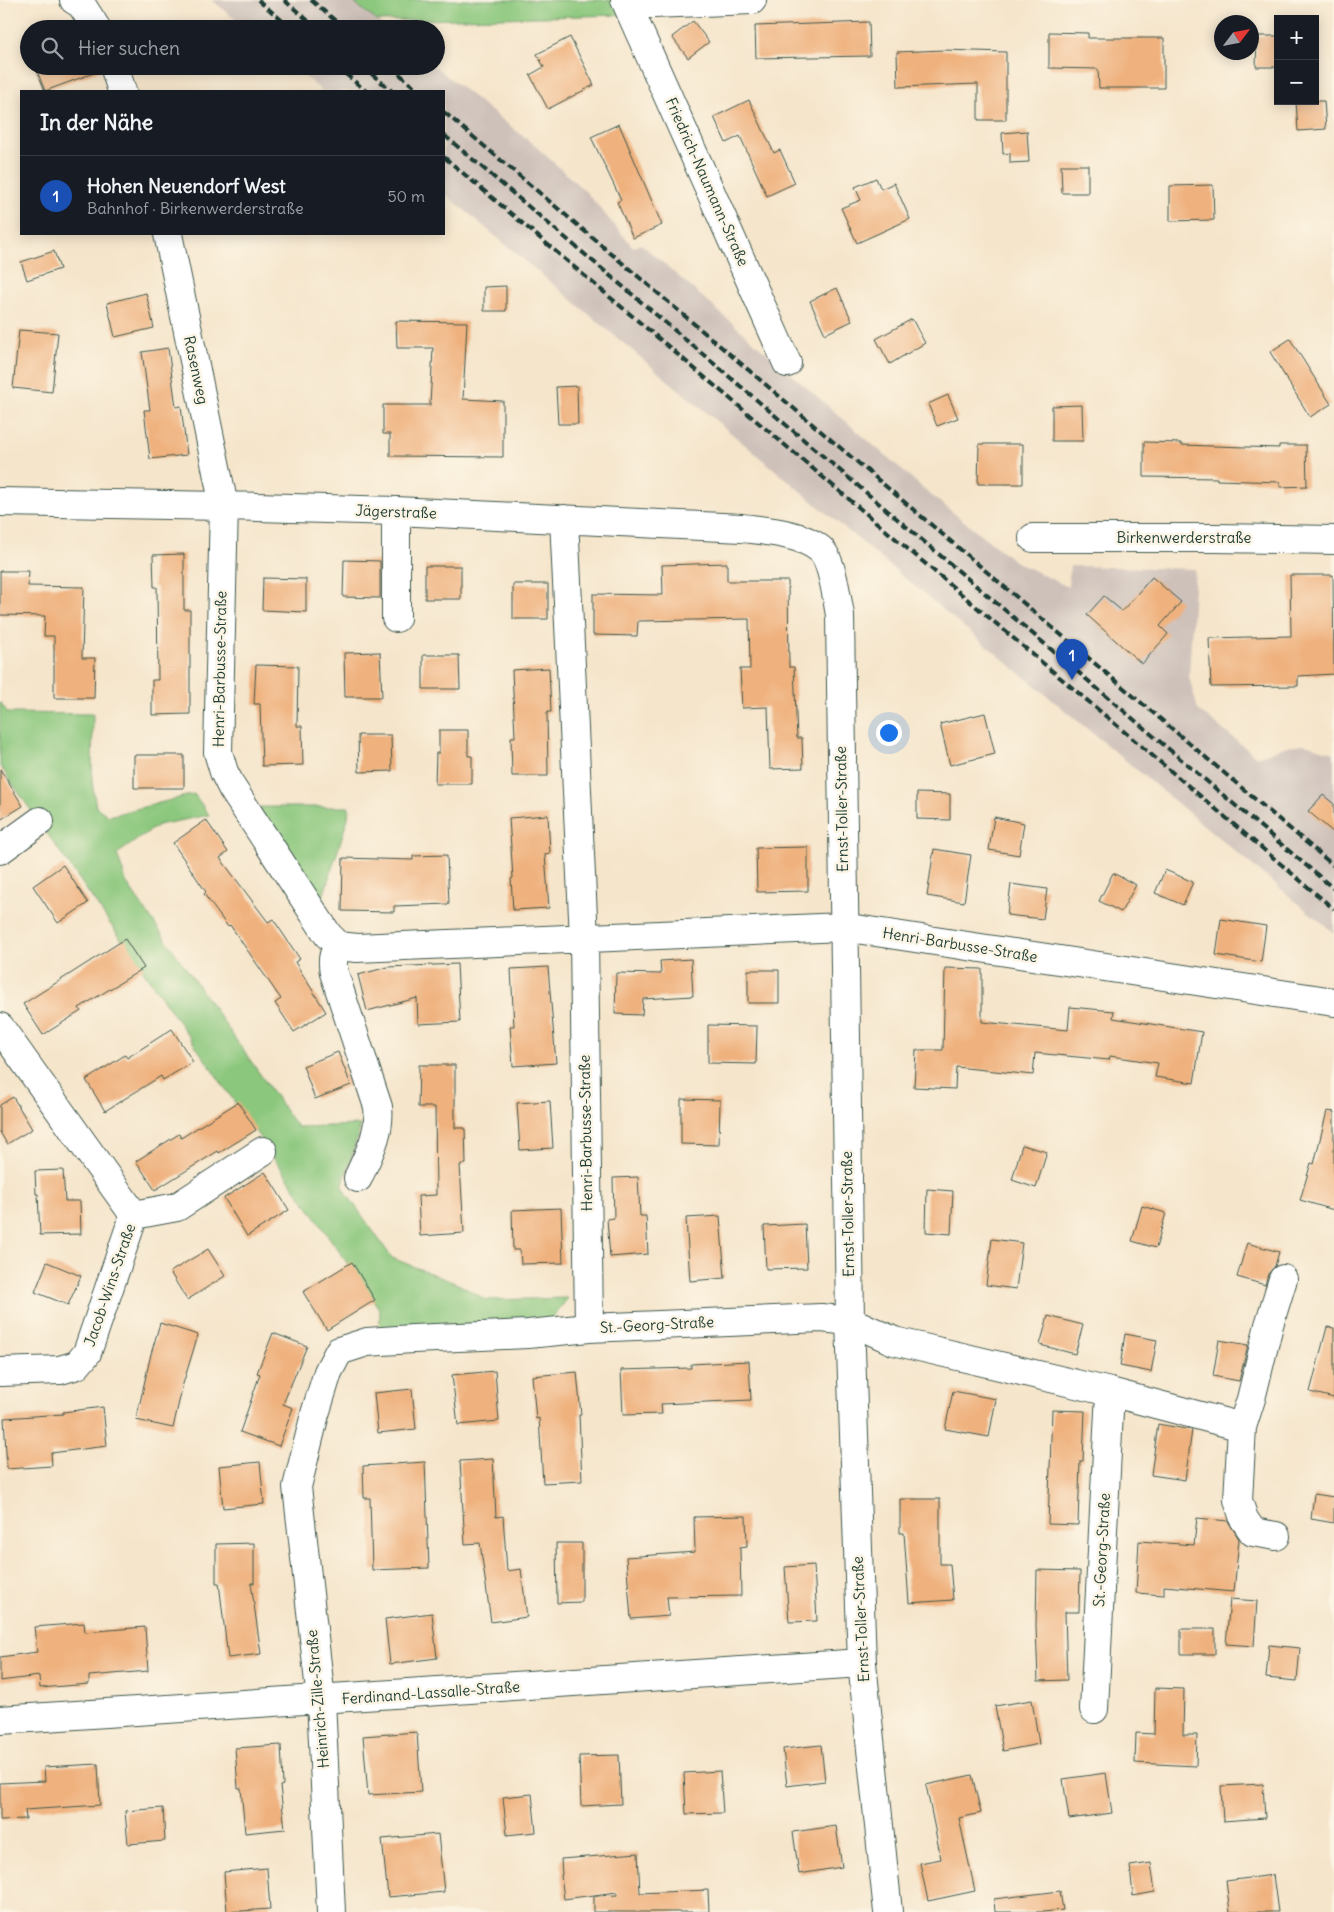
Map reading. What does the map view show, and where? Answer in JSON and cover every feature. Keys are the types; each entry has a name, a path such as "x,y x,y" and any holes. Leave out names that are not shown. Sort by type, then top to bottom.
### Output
{"street":[{"path":"74,0 81,4 91,20"},
{"path":"627,3 752,0"},
{"name":"Friedrich-Naumann-Straße","path":"627,3 787,363"},
{"path":"117,75 122,90"},
{"name":"Rasenweg","path":"168,235 224,506"},
{"name":"Jägerstraße","path":"0,502 396,511 742,528 792,535"},
{"name":"Henri-Barbusse-Straße","path":"224,506 218,752 224,772 232,788 328,935 339,946 357,948 843,927 1334,1002"},
{"path":"396,511 396,618"},
{"name":"Henri-Barbusse-Straße","path":"564,519 584,938 589,1328"},
{"name":"Ernst-Toller-Straße","path":"792,535 821,549 833,575 840,615 850,1321 862,1663 888,1912"},
{"name":"Birkenwerderstraße","path":"1033,538 1334,540"},
{"path":"0,850 40,822"},
{"path":"339,946 334,952 332,961 334,973 378,1107 380,1119 378,1131 358,1178"},
{"name":"Jacob-Wins-Straße","path":"0,1027 134,1215"},
{"name":"Jacob-Wins-Straße","path":"134,1215 177,1207 263,1151"},
{"name":"Jacob-Wins-Straße","path":"0,1372 60,1370 77,1365 87,1353 134,1215"},
{"path":"1276,1536 1253,1532 1244,1519 1238,1500 1242,1427 1283,1279"},
{"name":"St.-Georg-Straße","path":"297,1487 328,1372 339,1351 367,1342 528,1334 589,1328 821,1318 850,1321 894,1341 1110,1392 1242,1427"},
{"name":"St.-Georg-Straße","path":"1094,1708 1110,1392"},
{"name":"Heinrich-Zille-Straße","path":"297,1487 321,1700 331,1912"},
{"name":"Ferdinand-Lassalle-Straße","path":"0,1720 862,1663"}],"shaded area":[{"path":"212,0 351,0 376,20 236,20"},
{"path":"303,75 445,75 533,144 587,193 633,247 641,244 932,496 1016,562 1068,587 1070,566 1195,569 1189,677 1198,710 1257,757 1287,746 1305,744 1334,753 1334,933 842,526 445,194 445,90 321,90"}],"green space":[{"path":"351,0 615,0 622,15 418,20 376,20"},
{"path":"0,702 8,713 93,714 92,781 96,807 109,816 194,794 209,815 158,825 117,854 127,884 297,1127 361,1125 342,1187 392,1258 460,1285 486,1300 568,1298 550,1321 379,1331 380,1310 0,766"},
{"path":"256,807 349,807 348,818 322,900"}],"building":[{"path":"693,21 709,42 688,58 672,37"},
{"path":"869,22 870,56 756,58 755,26"},
{"path":"1049,32 1088,33 1088,38 1164,38 1164,88 1099,88 1098,69 1049,68"},
{"path":"1259,36 1274,36 1274,67 1256,67 1256,60 1259,60"},
{"path":"570,37 594,85 548,109 530,75 544,67 537,54"},
{"path":"944,50 1006,52 1006,120 978,120 978,84 898,87 897,52"},
{"path":"39,75 88,75 48,90 45,90"},
{"path":"749,100 774,153 780,150 795,183 767,196 740,136 726,143 714,117"},
{"path":"1319,101 1324,101 1326,129 1298,131 1296,105 1319,105"},
{"path":"619,124 662,225 633,238 617,202 621,200 591,137"},
{"path":"1027,131 1029,162 1010,163 1010,153 1003,154 1002,133"},
{"path":"1061,165 1088,165 1088,193 1062,193"},
{"path":"876,178 881,189 894,183 910,219 857,243 841,208 861,200 855,187"},
{"path":"1213,185 1214,220 1170,221 1170,186"},
{"path":"54,251 60,269 27,280 21,262"},
{"path":"506,286 506,311 484,311 484,287"},
{"path":"837,288 852,321 825,334 810,301"},
{"path":"146,293 154,328 115,337 107,303"},
{"path":"912,319 925,343 890,364 876,339"},
{"path":"396,321 467,322 463,399 503,401 503,457 390,456 390,434 383,434 383,405 430,405 433,348 397,348"},
{"path":"19,330 58,333 52,392 13,388"},
{"path":"1290,339 1331,404 1310,417 1270,352"},
{"path":"168,348 176,407 181,406 187,455 150,459 144,410 150,410 142,352"},
{"path":"577,386 578,424 558,424 556,387"},
{"path":"948,395 958,418 937,426 928,404"},
{"path":"1082,405 1083,441 1052,441 1052,406"},
{"path":"1144,442 1279,448 1279,445 1306,445 1307,486 1280,487 1280,482 1217,480 1217,478 1144,477"},
{"path":"979,444 1023,444 1023,484 978,484"},
{"path":"184,554 184,610 190,610 190,714 152,715 152,680 158,680 157,587 154,587 153,555"},
{"path":"344,560 380,561 380,598 343,597"},
{"path":"727,563 727,581 788,581 789,667 794,667 797,738 802,738 803,768 770,769 768,707 742,708 740,669 750,669 749,619 638,621 637,636 593,635 593,594 663,595 662,565"},
{"path":"425,566 461,566 461,599 425,599"},
{"path":"0,571 29,571 28,586 84,587 82,658 95,658 94,698 54,698 54,636 44,636 45,616 0,615"},
{"path":"1290,575 1333,575 1334,674 1298,676 1298,686 1211,687 1209,638 1291,636"},
{"path":"1152,577 1181,602 1160,626 1168,634 1142,664 1087,615 1104,596 1122,611"},
{"path":"263,578 306,579 306,612 262,610"},
{"path":"513,584 548,584 548,619 513,619"},
{"path":"380,652 382,697 345,697 344,653"},
{"path":"423,655 459,655 460,689 423,689"},
{"path":"256,665 298,666 297,726 302,726 303,765 262,766 260,704 254,704"},
{"path":"549,668 551,712 547,712 548,776 512,776 511,737 515,737 512,670"},
{"path":"985,713 995,754 950,765 940,724"},
{"path":"439,730 468,730 468,756 472,756 472,784 435,784 436,753 439,753"},
{"path":"358,735 391,735 392,771 359,772"},
{"path":"134,755 184,755 184,788 134,788"},
{"path":"0,769 23,806 0,820"},
{"path":"917,793 950,794 950,820 917,819"},
{"path":"1323,795 1334,804 1334,833 1308,811"},
{"path":"548,815 550,853 545,854 549,908 513,910 509,818"},
{"path":"994,817 1024,823 1019,855 989,850"},
{"path":"206,820 228,852 220,858 268,922 273,919 300,959 295,962 326,1012 294,1032 275,1003 281,999 230,925 228,927 204,894 206,892 173,843"},
{"path":"808,847 808,891 757,892 756,848"},
{"path":"934,849 971,855 964,902 927,896"},
{"path":"447,855 449,904 394,906 394,912 342,911 343,858 413,860 413,856"},
{"path":"63,865 88,903 58,923 33,886"},
{"path":"1165,870 1193,882 1183,905 1155,893"},
{"path":"1113,873 1136,885 1121,912 1099,901"},
{"path":"1011,884 1047,889 1043,919 1007,915"},
{"path":"1221,919 1266,926 1261,962 1216,955"},
{"path":"125,939 144,968 79,1008 81,1011 43,1035 23,1004"},
{"path":"691,959 693,996 643,999 642,1015 615,1014 616,973 661,974 660,961"},
{"path":"457,964 460,1022 418,1024 417,998 367,1011 358,975 388,967"},
{"path":"548,967 556,1063 513,1066 510,1026 514,1026 511,969"},
{"path":"945,968 982,969 982,1022 1068,1030 1070,1007 1114,1011 1113,1018 1202,1032 1194,1083 1155,1077 1158,1063 1110,1056 1109,1060 1035,1053 1033,1075 956,1067 955,1089 914,1087 916,1050 943,1050"},
{"path":"748,970 779,970 779,1003 748,1003"},
{"path":"708,1025 757,1026 756,1064 708,1063"},
{"path":"172,1029 193,1062 163,1080 161,1076 105,1111 86,1080 125,1055 127,1058"},
{"path":"338,1052 351,1085 315,1099 303,1066"},
{"path":"419,1065 455,1065 455,1128 465,1128 466,1164 460,1165 464,1233 420,1236 418,1196 436,1195 435,1107 418,1107"},
{"path":"13,1097 32,1129 7,1144 0,1132 0,1105"},
{"path":"681,1099 720,1100 719,1145 681,1144"},
{"path":"550,1101 553,1148 520,1150 517,1103"},
{"path":"238,1102 256,1130 155,1190 136,1161 179,1134 181,1138"},
{"path":"1327,1111 1334,1112 1334,1210 1300,1200 1311,1163 1314,1164"},
{"path":"1022,1145 1047,1152 1036,1188 1012,1180"},
{"path":"63,1170 65,1201 80,1201 81,1234 40,1235 35,1171"},
{"path":"265,1172 289,1210 247,1236 224,1198"},
{"path":"638,1177 640,1216 646,1216 648,1254 610,1257 607,1219 614,1218 613,1178"},
{"path":"927,1189 953,1191 951,1234 926,1232"},
{"path":"1142,1206 1166,1213 1156,1248 1132,1241"},
{"path":"561,1208 563,1263 521,1264 520,1250 513,1250 512,1210"},
{"path":"720,1216 725,1278 690,1281 686,1218"},
{"path":"805,1224 807,1268 766,1269 764,1226"},
{"path":"992,1239 1022,1243 1016,1289 986,1285"},
{"path":"1247,1243 1279,1252 1275,1266 1268,1274 1265,1285 1237,1277"},
{"path":"208,1249 225,1276 187,1300 170,1272"},
{"path":"47,1262 81,1276 68,1305 35,1292"},
{"path":"352,1262 375,1300 327,1330 303,1292"},
{"path":"1048,1316 1083,1325 1075,1354 1040,1345"},
{"path":"160,1323 198,1335 183,1384 173,1428 136,1420"},
{"path":"1327,1327 1334,1328 1334,1398 1310,1392"},
{"path":"273,1333 307,1346 283,1404 293,1408 279,1446 240,1432 260,1374 257,1373"},
{"path":"1125,1334 1157,1340 1151,1372 1120,1366"},
{"path":"1219,1340 1248,1345 1239,1381 1213,1376"},
{"path":"749,1361 751,1400 661,1404 662,1414 623,1415 621,1370 691,1368 691,1364"},
{"path":"495,1371 499,1421 458,1425 452,1375"},
{"path":"577,1372 581,1415 579,1415 582,1481 543,1483 539,1418 536,1419 532,1376"},
{"path":"412,1389 416,1429 378,1433 374,1393"},
{"path":"953,1391 996,1399 989,1437 945,1429"},
{"path":"103,1407 107,1446 51,1453 52,1466 7,1469 4,1418 63,1414 63,1412"},
{"path":"1052,1410 1085,1411 1083,1461 1080,1461 1078,1525 1048,1524"},
{"path":"1158,1424 1192,1430 1185,1480 1151,1475"},
{"path":"493,1459 496,1517 503,1516 507,1571 521,1569 527,1617 491,1622 480,1543 465,1544 460,1461"},
{"path":"260,1462 264,1504 223,1508 219,1466"},
{"path":"425,1462 429,1568 372,1570 370,1498 364,1498 363,1466"},
{"path":"1314,1494 1334,1497 1334,1523 1311,1519"},
{"path":"900,1499 940,1499 940,1564 950,1564 953,1600 909,1603 904,1533 900,1533"},
{"path":"746,1516 747,1547 740,1548 741,1596 667,1597 669,1616 631,1619 626,1557 695,1552 694,1517"},
{"path":"1197,1518 1228,1521 1239,1539 1234,1592 1164,1586 1164,1595 1136,1593 1139,1541 1194,1545"},
{"path":"254,1543 254,1583 251,1583 261,1654 228,1658 219,1583 216,1583 216,1544"},
{"path":"556,1543 582,1543 582,1602 557,1603"},
{"path":"814,1565 817,1621 789,1622 785,1567"},
{"path":"1037,1570 1080,1571 1079,1612 1065,1612 1067,1680 1038,1681 1036,1626"},
{"path":"1230,1599 1257,1601 1254,1646 1226,1644"},
{"path":"432,1613 437,1658 390,1664 385,1619"},
{"path":"84,1623 85,1632 145,1627 148,1671 89,1676 89,1684 40,1688 39,1676 0,1681 0,1657 37,1652 34,1627"},
{"path":"1181,1629 1215,1629 1215,1654 1181,1654"},
{"path":"1269,1645 1300,1648 1297,1681 1266,1678"},
{"path":"1155,1688 1184,1689 1183,1735 1197,1735 1196,1766 1135,1763 1136,1733 1154,1734"},
{"path":"1032,1700 1039,1744 1003,1751 995,1706"},
{"path":"417,1732 421,1792 368,1795 363,1736"},
{"path":"281,1745 283,1785 280,1786 285,1829 245,1833 241,1788 238,1788 235,1748"},
{"path":"821,1745 825,1781 787,1786 783,1749"},
{"path":"619,1755 621,1804 581,1806 579,1756"},
{"path":"98,1764 100,1805 25,1810 26,1819 0,1820 0,1783 45,1781 44,1767"},
{"path":"720,1771 723,1813 686,1814 684,1773"},
{"path":"1106,1773 1112,1813 1069,1819 1063,1779"},
{"path":"972,1775 981,1813 959,1818 975,1891 928,1901 920,1863 941,1859 926,1785"},
{"path":"1263,1784 1265,1818 1223,1821 1221,1786"},
{"path":"532,1794 536,1832 507,1835 503,1797"},
{"path":"163,1808 165,1841 128,1844 125,1811"},
{"path":"836,1826 842,1867 799,1874 793,1832"},
{"path":"438,1834 444,1892 388,1897 382,1839"},
{"path":"638,1853 640,1893 708,1890 709,1912 594,1912 594,1896 617,1895 617,1892 564,1899 561,1859"},
{"path":"1151,1863 1155,1892 1133,1896 1130,1866"},
{"path":"267,1868 270,1909 227,1912 224,1872"},
{"path":"1273,1875 1278,1912 1230,1912 1226,1881"},
{"path":"1060,1891 1063,1910 995,1912 994,1899"}],"railway":[{"path":"258,0 281,20"},
{"path":"284,0 307,20"},
{"path":"311,0 334,20"},
{"path":"347,75 365,90"},
{"path":"373,75 391,90"},
{"path":"400,75 418,90"},
{"path":"445,113 1334,866"},
{"path":"445,136 1334,889"},
{"path":"445,158 1334,909"}],"place":[{"name":"Hohen Neuendorf West","path":"1072,680"}]}
